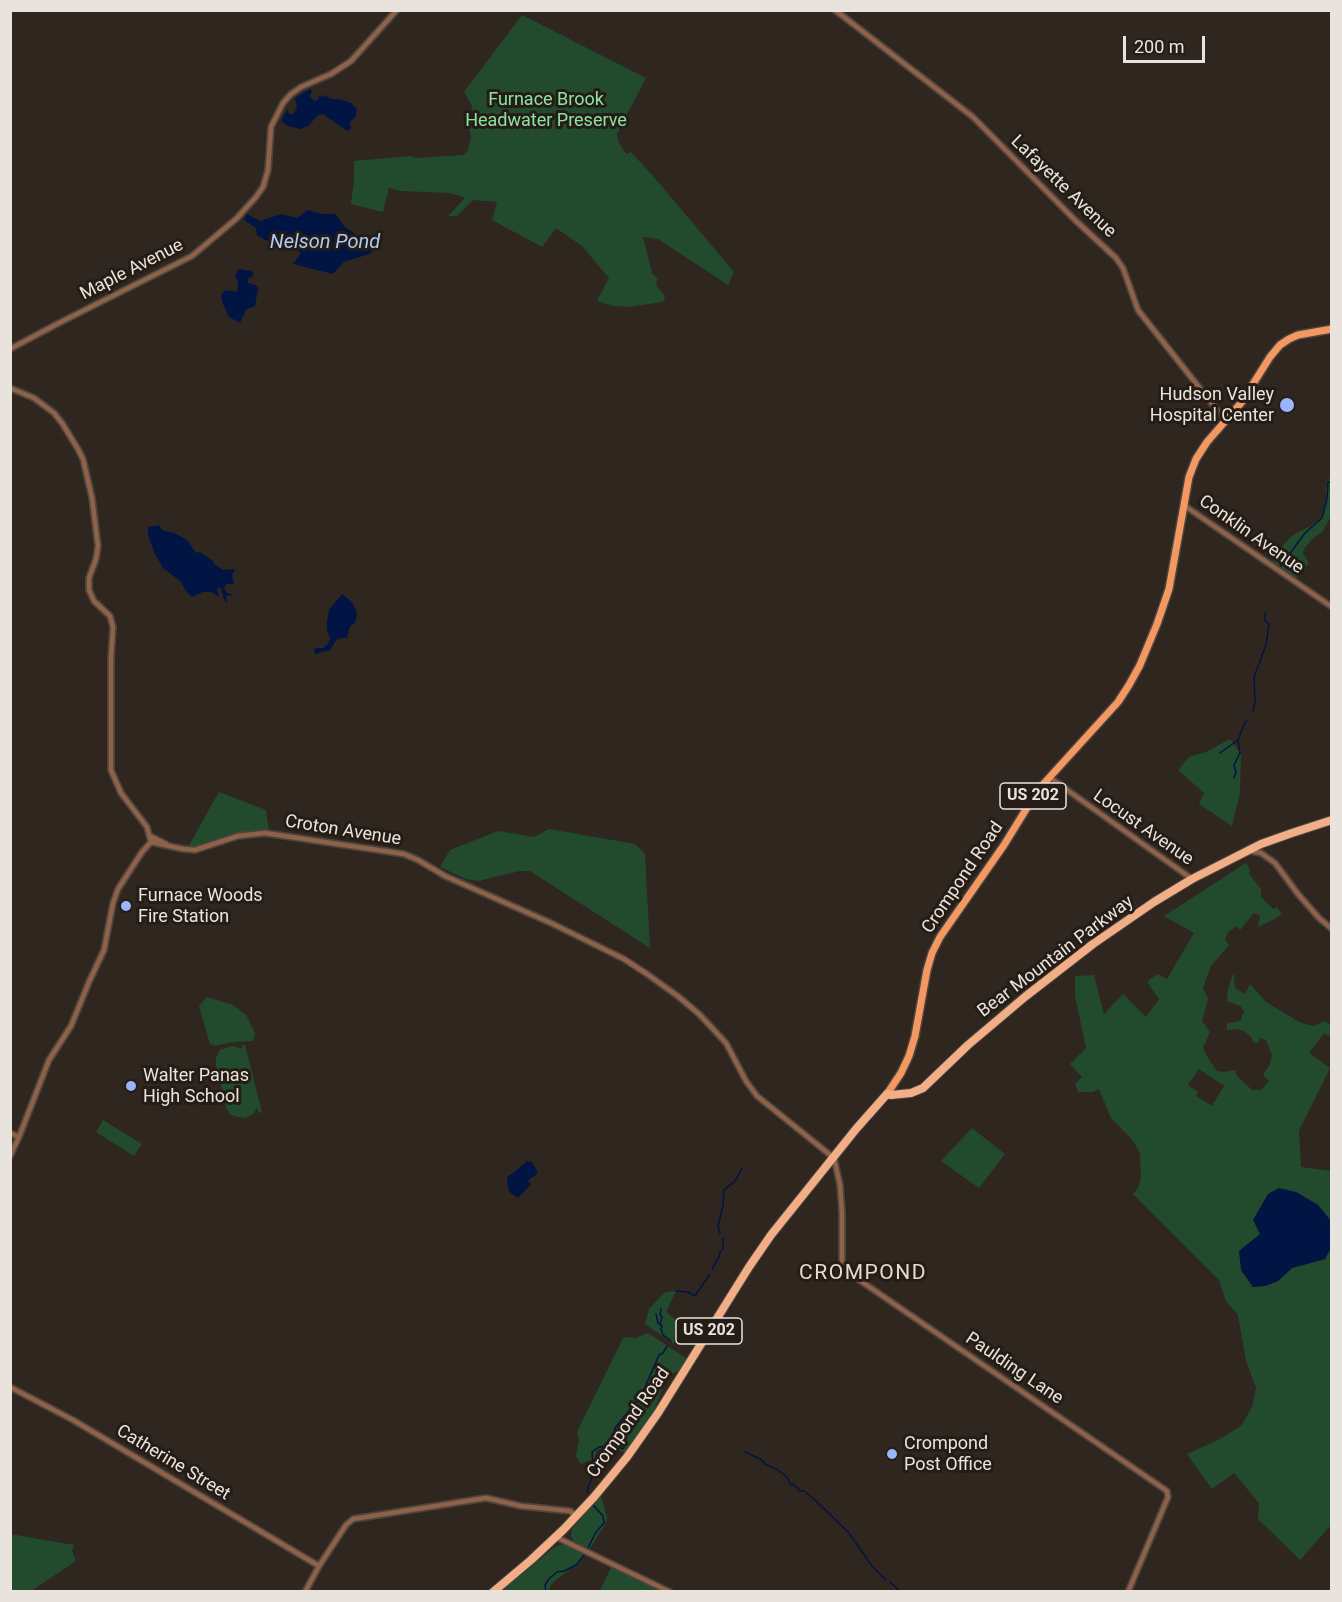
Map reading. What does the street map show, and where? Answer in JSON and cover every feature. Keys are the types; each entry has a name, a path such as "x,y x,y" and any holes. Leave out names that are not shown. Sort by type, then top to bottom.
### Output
{"highway":[{"name":"Bear Mountain Parkway","path":"1250,850 1263,851 1301,833 1332,822"},
{"name":"Bear Mountain Parkway","path":"887,1094 910,1093 923,1088 987,1028 1048,977 1125,921 1192,879 1276,838 1332,822"},
{"name":"Crompond Road","path":"493,1592 527,1564 577,1516 644,1436 756,1256 794,1204 887,1094"}],"main road":[{"name":"Crompond Road","path":"887,1094 901,1073 909,1055 929,964 937,942 1008,839 1036,793 1113,707 1136,673 1152,639 1169,589 1189,477 1196,459 1207,442 1227,420 1280,345 1293,337 1332,329"}],"street":[{"name":"Maple Avenue","path":"10,349 192,256 236,219 263,187 271,127 283,103 301,87 331,74 351,61 397,10"},
{"name":"Lafayette Avenue","path":"835,10 973,117 1116,258 1123,268 1138,310 1227,420"},
{"path":"10,388 34,398 54,413 83,459 92,498 98,546 89,578 89,590 94,600 110,616 113,627 111,769 121,793 143,822 151,842 117,891 104,950 68,1031 49,1060 10,1156"},
{"name":"Conklin Avenue","path":"1185,506 1332,607"},
{"name":"Locust Avenue","path":"1049,777 1192,879"},
{"name":"Croton Avenue","path":"151,842 195,850 238,836 265,833 387,850 415,858 446,876 575,934 624,959 647,974 692,1007 721,1036 757,1096 834,1158"},
{"path":"150,836 170,847"},
{"path":"1263,851 1278,866 1319,918 1332,929"},
{"path":"10,1133 18,1137"},
{"name":"Paulding Lane","path":"834,1158 840,1185 842,1212 842,1270 1000,1375 1168,1493 1128,1592"},
{"name":"Catherine Street","path":"10,1387 82,1426 319,1566"},
{"path":"305,1592 319,1566 346,1525 353,1519 486,1498 521,1506 570,1511 577,1516"},
{"path":"556,1537 670,1592"}],"green space":[{"name":"Furnace Brook Headwater Preserve","path":"522,15 646,78 617,134 618,141 626,154 631,152 654,177 734,272 728,285 658,239 643,237 652,273 658,279 657,287 665,300 629,307 613,306 597,301 609,278 582,246 556,228 542,247 492,220 497,202 473,200 457,216 448,216 465,198 450,193 401,191 389,188 383,212 351,204 354,161 410,156 416,158 463,155 468,150 472,106 464,92"},
{"path":"1331,474 1331,516 1322,532 1304,549 1303,553 1309,563 1296,578 1273,562 1275,554 1291,537 1321,518"},
{"path":"1230,739 1241,754 1240,792 1232,826 1199,804 1204,793 1178,770 1189,757 1206,752"},
{"path":"219,792 266,810 269,832 254,832 192,849 188,847"},
{"path":"549,829 635,844 645,854 650,948 530,871 520,871 478,881 466,879 440,867 450,850 498,831 534,837"},
{"path":"1246,863 1250,870 1249,874 1261,889 1261,897 1273,909 1277,907 1282,914 1258,927 1260,916 1254,913 1240,930 1236,926 1228,932 1225,940 1229,945 1211,966 1203,988 1208,999 1202,1021 1210,1032 1203,1048 1217,1071 1235,1070 1237,1076 1252,1090 1261,1090 1269,1081 1263,1075 1270,1064 1272,1055 1266,1040 1260,1038 1258,1043 1253,1042 1245,1032 1238,1029 1227,1030 1227,1023 1240,1021 1244,1011 1240,1006 1227,1001 1233,974 1235,988 1245,994 1250,984 1266,1002 1301,1023 1314,1026 1325,1021 1331,1025 1331,1037 1324,1033 1309,1053 1330,1068 1299,1131 1301,1167 1331,1171 1331,1221 1318,1205 1296,1192 1260,1234 1241,1270 1253,1287 1265,1286 1278,1281 1292,1268 1325,1259 1331,1248 1331,1525 1300,1560 1258,1519 1259,1503 1234,1473 1212,1489 1187,1454 1218,1440 1241,1426 1252,1407 1256,1388 1246,1361 1238,1315 1226,1301 1219,1280 1133,1194 1141,1178 1140,1153 1133,1141 1111,1118 1099,1089 1093,1092 1078,1092 1075,1084 1082,1077 1070,1064 1086,1048 1075,996 1075,976 1094,975 1104,1014 1123,994 1146,1017 1159,999 1147,982 1158,974 1167,979 1194,933 1164,916","holes":["1199,1069 1224,1086 1212,1106 1196,1096 1198,1092 1188,1085"]},
{"path":"207,997 233,1005 246,1015 255,1033 253,1041 215,1046 210,1044 199,1006"},
{"path":"242,1045 245,1045 262,1112 259,1113 257,1108 253,1114 245,1118 230,1114 226,1107 216,1065 216,1058 220,1050 233,1046 242,1049"},
{"path":"103,1120 142,1144 134,1156 96,1132"},
{"path":"972,1128 1005,1154 979,1188 941,1161"},
{"path":"676,1291 666,1312 681,1324 675,1331 674,1344 645,1324 649,1309 665,1292"},
{"path":"648,1333 687,1359 681,1370 668,1375 653,1413 626,1453 606,1448 597,1450 594,1459 581,1464 576,1456 579,1440 577,1432 622,1340 624,1337 636,1338"},
{"path":"601,1495 607,1518 589,1550 577,1544 571,1537 572,1529"},
{"path":"10,1534 74,1545 72,1551 76,1561 31,1591 11,1591"},
{"path":"559,1545 586,1554 579,1563 551,1585 549,1591 496,1592 525,1572"},
{"path":"613,1564 659,1586 658,1591 599,1592"}],"water":[{"path":"310,89 312,91 310,97 314,101 318,100 319,96 326,95 329,98 351,103 357,109 356,116 350,122 351,129 347,131 323,114 317,116 308,126 300,129 288,126 281,121 287,110 293,114 297,108 295,98"},
{"name":"Nelson Pond","path":"308,210 321,214 335,214 345,227 366,241 372,253 344,262 333,274 293,264 301,253 296,248 285,243 265,240 257,235 256,228 244,220 247,214 260,221 281,214 297,218"},
{"path":"239,269 253,271 253,276 248,279 248,283 258,288 255,306 246,310 240,323 229,317 221,295 225,290 237,292 238,282 235,275"},
{"path":"159,525 162,530 187,540 196,553 200,552 223,570 235,569 232,576 234,584 227,584 224,587 226,592 233,596 226,595 227,604 221,588 217,588 219,597 211,592 203,592 192,597 180,581 163,568 148,535 148,527"},
{"path":"342,594 352,602 356,610 357,616 354,624 350,626 347,638 337,639 330,650 315,654 316,648 323,648 330,639 327,630 329,610"},
{"path":"527,1161 532,1162 537,1174 530,1179 528,1182 531,1184 518,1198 509,1192 507,1179"},
{"path":"1279,1188 1296,1192 1318,1205 1331,1221 1331,1248 1325,1259 1292,1268 1278,1281 1265,1286 1253,1287 1241,1270 1239,1251 1260,1234 1253,1220 1268,1194"}],"waterway":[{"path":"1280,567 1305,533 1322,518 1328,483 1332,480"},
{"path":"1253,712 1254,677 1266,645 1269,624 1265,621 1265,613"},
{"path":"1220,753 1238,740 1248,720"},
{"path":"1234,778 1236,772 1234,765 1240,753 1238,741"},
{"path":"720,1234 718,1227 724,1190 735,1181 742,1169"},
{"path":"712,1269 723,1249 723,1238"},
{"path":"676,1291 688,1292 695,1296 710,1274"},
{"path":"660,1324 661,1309"},
{"path":"656,1314 658,1323 662,1326 663,1335 671,1341"},
{"path":"588,1493 595,1469 592,1452 599,1447 611,1444 615,1428 641,1396 659,1355 667,1346"},
{"path":"635,1405 636,1414"},
{"path":"612,1444 623,1449 625,1444"},
{"path":"745,1452 778,1470 787,1477 791,1485 804,1491 816,1501 849,1533 872,1566 886,1580"},
{"path":"587,1550 596,1532 604,1523 603,1516 593,1505"},
{"path":"546,1592 545,1585 549,1579 557,1572 576,1565 585,1554"},
{"path":"890,1582 901,1592"}],"place":[{"name":"Hudson Valley Hospital Center","path":"1287,405"},
{"name":"Furnace Woods Fire Station","path":"126,906"},
{"name":"Walter Panas High School","path":"131,1086"},
{"name":"Crompond Post Office","path":"892,1454"}],"district":[{"name":"CROMPOND","path":"863,1274"}]}
